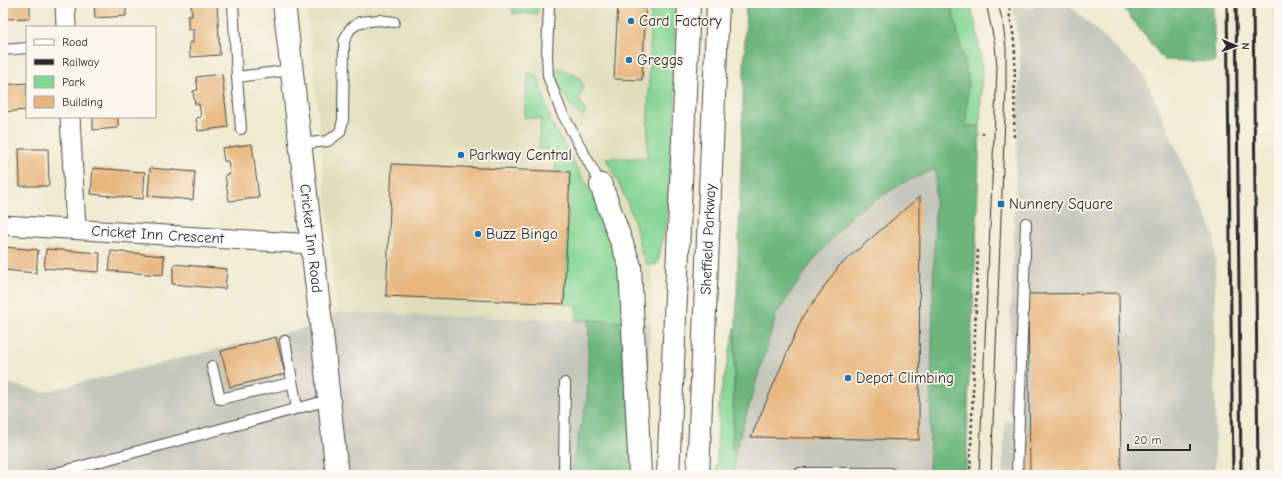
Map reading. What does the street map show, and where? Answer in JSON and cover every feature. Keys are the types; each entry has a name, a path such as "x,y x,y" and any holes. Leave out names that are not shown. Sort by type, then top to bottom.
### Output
{"main road":[{"name":"Cricket Inn Road","path":"284,3 337,475"},
{"name":"Sheffield Parkway","path":"668,475 689,3"},
{"name":"Sheffield Parkway","path":"698,475 718,3"},
{"path":"602,185 630,266 640,475"}],"street":[{"path":"65,3 66,26"},
{"path":"70,118 76,229"},
{"name":"Cricket Inn Crescent","path":"3,225 312,244"}],"lane":[{"path":"233,3 241,129"},
{"path":"548,3 548,76 561,111 602,185"},
{"path":"300,144 328,141 340,132 343,120 344,41 350,29 360,22 379,20 394,22"},
{"path":"3,50 26,48"},
{"path":"237,77 291,70"},
{"path":"1017,475 1026,223"},
{"path":"285,341 291,382 297,408"},
{"path":"212,366 220,398 291,382"},
{"path":"564,475 565,384"},
{"path":"49,475 329,400"},
{"path":"799,475 800,473 890,473"}],"path":[{"path":"1014,137 1015,53 1009,12 1011,4 1029,3"},
{"path":"983,129 983,135"},
{"path":"970,475 978,249"}],"shaded area":[{"name":"Parkway Central","path":"307,3 659,3 651,323 337,312"},
{"path":"1037,3 1067,3 1144,75 1215,237 1215,475 1002,475 1005,421 1011,421 1011,411 1007,411 1020,67 1019,43 1013,13 1014,7 1033,8"},
{"path":"1275,3 1279,3 1279,169"},
{"path":"936,168 929,475 734,475 735,450 777,313 813,261 854,213 903,183"},
{"path":"337,312 651,323 641,475 3,475 3,382 43,392 321,324"}],"green space":[{"path":"513,3 538,3 537,14 512,13"},
{"path":"651,3 675,3 675,123 668,215 658,263 656,265 647,264 644,259 631,212 606,158 647,158"},
{"path":"746,3 951,3 968,79 966,126 980,126 966,475 929,475 936,169 903,183 854,213 813,261 777,313 738,442 735,450 732,450"},
{"path":"951,3 970,3 976,26 982,67 980,126 966,126 968,79"},
{"path":"1119,3 1213,3 1215,62 1164,60"},
{"path":"559,68 580,78 584,88 579,99 586,113 582,117 570,105 552,77 551,73"},
{"path":"528,74 537,75 551,122 570,157 608,219 619,262 627,322 576,320 577,305 564,304 570,173 555,172 557,151 538,149 541,119 524,117"},
{"path":"589,320 627,322 632,475 571,475 587,399"},
{"path":"735,327 732,449 735,450 734,475 716,475 719,402"}],"building":[{"path":"3,3 30,3 30,18 3,19"},
{"path":"94,3 126,3 126,16 95,18"},
{"path":"191,3 217,3 220,55 190,57 189,43 193,43 193,29 188,30 188,16 192,16"},
{"path":"618,3 646,3 642,80 614,79"},
{"path":"222,74 228,127 198,131 196,118 201,117 199,104 195,104 193,91 198,90 196,77"},
{"path":"26,83 26,110 3,112 3,85"},
{"path":"93,118 118,118 118,128 93,130"},
{"path":"252,144 259,198 229,201 225,175 230,174 228,161 224,161 222,148"},
{"path":"19,149 48,149 49,186 20,186"},
{"name":"Buzz Bingo","path":"392,164 570,172 564,304 386,296"},
{"path":"93,168 145,172 143,199 91,194"},
{"path":"150,168 195,172 193,200 148,196"},
{"name":"Depot Climbing","path":"920,196 919,440 751,437 802,318 839,266"},
{"path":"3,247 38,250 36,273 3,270"},
{"path":"46,249 100,253 99,272 44,268"},
{"path":"111,251 164,256 163,275 109,271"},
{"path":"174,264 227,269 225,289 172,284"},
{"path":"1119,293 1121,475 1030,475 1028,294"},
{"path":"276,337 285,374 230,387 221,351"}],"tram line":[{"path":"979,475 997,68 995,45 986,3"},
{"path":"991,475 1006,90 1006,48 1003,24 998,3"}],"railway":[{"path":"1227,3 1233,475"},
{"path":"1236,3 1241,475"},
{"path":"1253,3 1258,475"}],"place":[{"name":"Card Factory","path":"631,21"},
{"name":"Greggs","path":"629,60"},
{"name":"Parkway Central","path":"461,155"},
{"name":"Nunnery Square","path":"1001,204"},
{"name":"Buzz Bingo","path":"478,234"},
{"name":"Depot Climbing","path":"848,378"}]}
